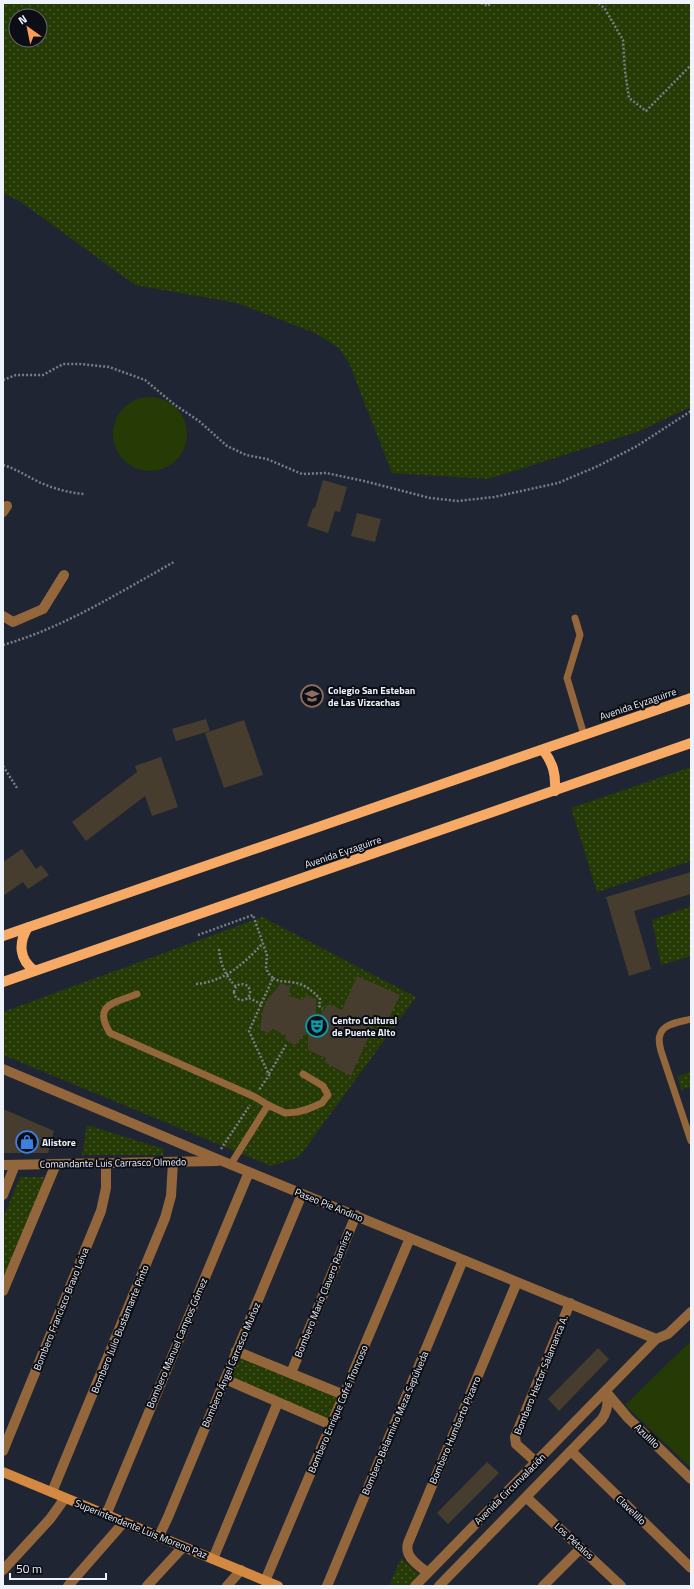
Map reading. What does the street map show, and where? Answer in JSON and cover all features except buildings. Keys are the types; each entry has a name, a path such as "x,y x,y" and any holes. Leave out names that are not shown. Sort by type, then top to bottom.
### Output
{"main road":[{"name":"Avenida Eyzaguirre","path":"3,936 691,698"},
{"name":"Avenida Eyzaguirre","path":"3,982 691,743"},
{"path":"542,750 550,758 554,769 556,780 554,791"},
{"path":"28,927 22,940 22,954 27,964 35,971"}],"street":[{"path":"3,616 13,622 43,609 64,575"},
{"name":"Paseo Pie Andino","path":"3,1069 302,1194 656,1339"},
{"name":"Comandante Luis Carrasco Olmedo","path":"3,1165 223,1161"},
{"name":"Bombero Julio Bustamante Pinto","path":"52,1492 165,1218 171,1196 173,1162"},
{"name":"Bombero Francisco Bravo Leiva","path":"3,1451 101,1211 106,1188 106,1163"},
{"path":"3,1291 56,1164"},
{"path":"3,1194 15,1165"},
{"name":"Bombero Manuel Campos Gómez","path":"106,1515 249,1172"},
{"name":"Bombero Ángel Carrasco Muñoz","path":"159,1536 302,1194"},
{"name":"Bombero Mario Clavero Ramírez","path":"291,1373 356,1216"},
{"name":"Bombero Enrique Cofré Troncoso","path":"266,1581 410,1238"},
{"name":"Bombero Belarmino Meza Sepúlveda","path":"327,1586 463,1260"},
{"name":"Bombero Humberto Pizarro","path":"428,1573 409,1556 407,1549 408,1543 517,1282"},
{"name":"Bombero Hector Salamanca A.","path":"536,1462 516,1444 515,1437 570,1303"},
{"name":"Avenida Circunvalación","path":"415,1586 606,1392 656,1339 668,1334 691,1312"},
{"path":"236,1351 344,1395"},
{"path":"225,1379 331,1425"},
{"name":"Avenida Circunvalación","path":"439,1586 602,1419 606,1412 608,1402 606,1392"},
{"name":"Azulillo","path":"606,1392 628,1418 691,1479"},
{"path":"213,1559 278,1402"},
{"name":"Clavelillo","path":"570,1451 691,1568"},
{"name":"Superintendente Luis Moreno Paz","path":"4,1474 52,1492 278,1586"},
{"name":"Los Pétalos","path":"526,1497 580,1549 590,1555 622,1586"},
{"path":"3,1570 50,1518 65,1498"},
{"path":"68,1586 124,1522"},
{"path":"147,1586 183,1546"},
{"path":"543,1586 580,1549"},
{"path":"227,1586 241,1570"}],"lane":[{"path":"575,618 580,635 567,678 584,735"},
{"path":"137,994 108,1006 103,1012 103,1023 110,1033 255,1097 285,1113 308,1109 322,1103 328,1095 323,1086 303,1074"},
{"path":"691,1019 670,1025 661,1032 659,1036 661,1052 691,1141"},
{"path":"223,1161 268,1105"}],"path":[{"path":"481,3 488,6 491,3"},
{"path":"599,3 605,10 623,40 625,71 629,98 646,111 691,65"},
{"path":"3,380 16,375 43,375 63,364 80,364 109,368 145,380 175,405 199,421 227,446 246,455 267,459 302,474 326,473 430,498 458,501 494,497 558,483 598,466 636,446 691,411"},
{"path":"3,465 16,469 37,481 53,487 85,494"},
{"path":"3,645 22,640 58,626 174,562"},
{"path":"3,766 17,788"},
{"path":"198,935 253,915 267,955 266,967 268,973 278,981 300,983 313,991 320,999 319,1006 323,1008"},
{"path":"196,984 205,983 225,975 250,957 263,943"},
{"path":"218,949 225,975 236,986"},
{"path":"269,1075 249,1031 273,978"},
{"path":"243,984 248,986 251,993 249,998 244,1001 236,998 234,992 236,986 243,984"},
{"path":"249,998 261,1004"},
{"path":"223,1161 255,1097 286,1045"}],"green space":[{"path":"3,3 691,3 691,407 637,432 488,479 392,473 349,363 339,348 317,334 237,303 135,285 21,202 3,193"},
{"path":"150,397 164,400 176,408 184,420 187,434 184,448 176,460 164,468 150,471 136,468 124,460 116,448 113,434 116,420 124,408 136,400"},
{"path":"691,767 691,861 597,892 571,808"},
{"path":"691,906 691,956 661,965 652,920"},
{"path":"262,917 416,997 299,1157 271,1166 3,1055 3,1012"},
{"path":"691,1072 691,1093 689,1087 681,1090 678,1076"},
{"path":"87,1125 164,1149 163,1155 82,1155"},
{"path":"20,1177 44,1177 38,1199 3,1281 3,1218"},
{"path":"691,1341 691,1468 625,1405"},
{"path":"238,1356 339,1397 329,1420 229,1377"},
{"path":"401,1558 419,1574 408,1586 389,1586"}],"place":[{"name":"Colegio San Esteban de Las Vizcachas","path":"312,696"},
{"name":"Centro Cultural de Puente Alto","path":"317,1026"},
{"name":"Alistore","path":"27,1142"}]}
